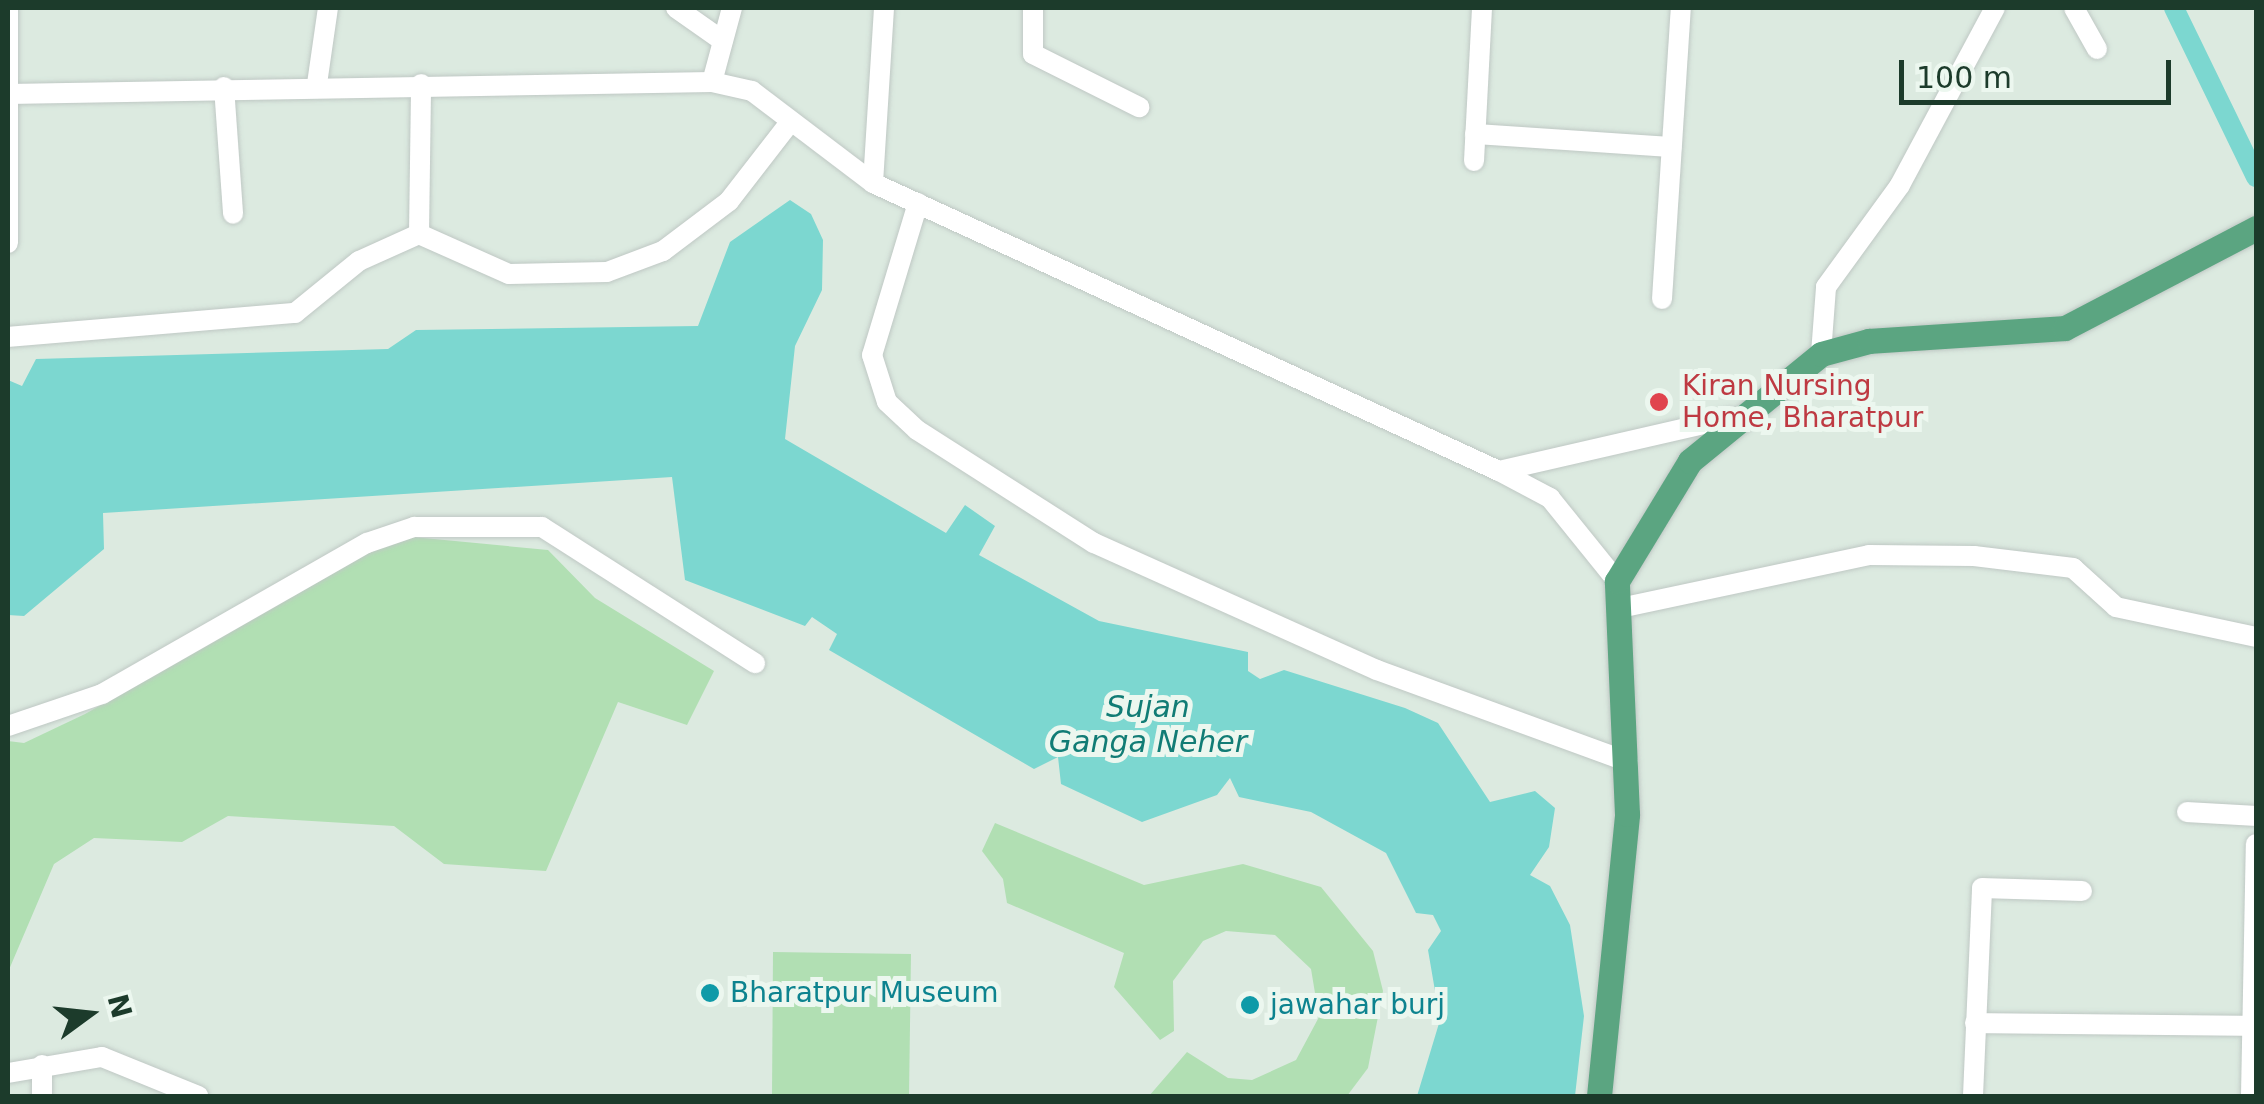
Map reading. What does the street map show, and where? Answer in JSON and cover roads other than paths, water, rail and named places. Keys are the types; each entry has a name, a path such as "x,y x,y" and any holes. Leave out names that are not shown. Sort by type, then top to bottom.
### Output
{"main road":[{"path":"1599,1096 1628,762 1617,582 1690,460 1732,418 1822,354 1870,341 2065,328 2252,230"}],"street":[{"path":"8,8 8,243"},
{"path":"317,84 328,8"},
{"path":"676,8 723,40"},
{"path":"712,82 732,8"},
{"path":"874,182 884,8"},
{"path":"1032,8 1033,54 1139,107"},
{"path":"1474,161 1482,8"},
{"path":"1662,299 1681,8"},
{"path":"1822,354 1826,287 1900,185 1995,8"},
{"path":"2074,8 2096,49"},
{"path":"8,94 317,84 712,82 752,92 874,182 1550,498 1617,582"},
{"path":"420,234 421,84"},
{"path":"224,87 233,214"},
{"path":"8,337 295,312 360,261 420,234 509,274 607,272 664,250 730,201 790,121"},
{"path":"1475,134 1672,147"},
{"path":"918,203 872,355 888,402 918,430 1094,543 1378,670 1628,762"},
{"path":"1498,471 1732,418"},
{"path":"8,726 102,694 367,543 414,528 542,527 754,663"},
{"path":"1620,608 1869,554 1974,556 2073,568 2116,607 2256,637"},
{"path":"2187,812 2256,816"},
{"path":"2251,1096 2256,844"},
{"path":"1973,1096 1982,888 2082,891"},
{"path":"1976,1023 2254,1026"},
{"path":"8,1073 102,1057 198,1096"},
{"path":"42,1065 42,1096"}],"water":[{"name":"Sujan Ganga Neher","path":"790,200 811,214 823,240 822,290 795,346 785,439 946,533 965,505 995,526 979,555 1099,621 1248,652 1248,671 1260,679 1284,670 1405,708 1438,723 1490,802 1535,791 1555,808 1549,847 1530,875 1550,886 1570,925 1584,1016 1575,1096 1417,1096 1440,1020 1428,950 1441,931 1433,915 1416,913 1386,853 1311,812 1239,797 1230,778 1217,795 1142,822 1061,784 1058,757 1034,769 829,650 837,634 812,617 805,626 685,580 672,477 103,513 104,549 24,616 8,615 8,380 22,386 36,359 388,349 416,330 698,326 730,242"}],"waterway":[{"path":"2174,8 2256,177"}],"place":[{"name":"Kiran Nursing Home, Bharatpur","path":"1659,402"},
{"name":"Bharatpur Museum","path":"710,993"},
{"name":"jawahar burj","path":"1250,1005"}]}
